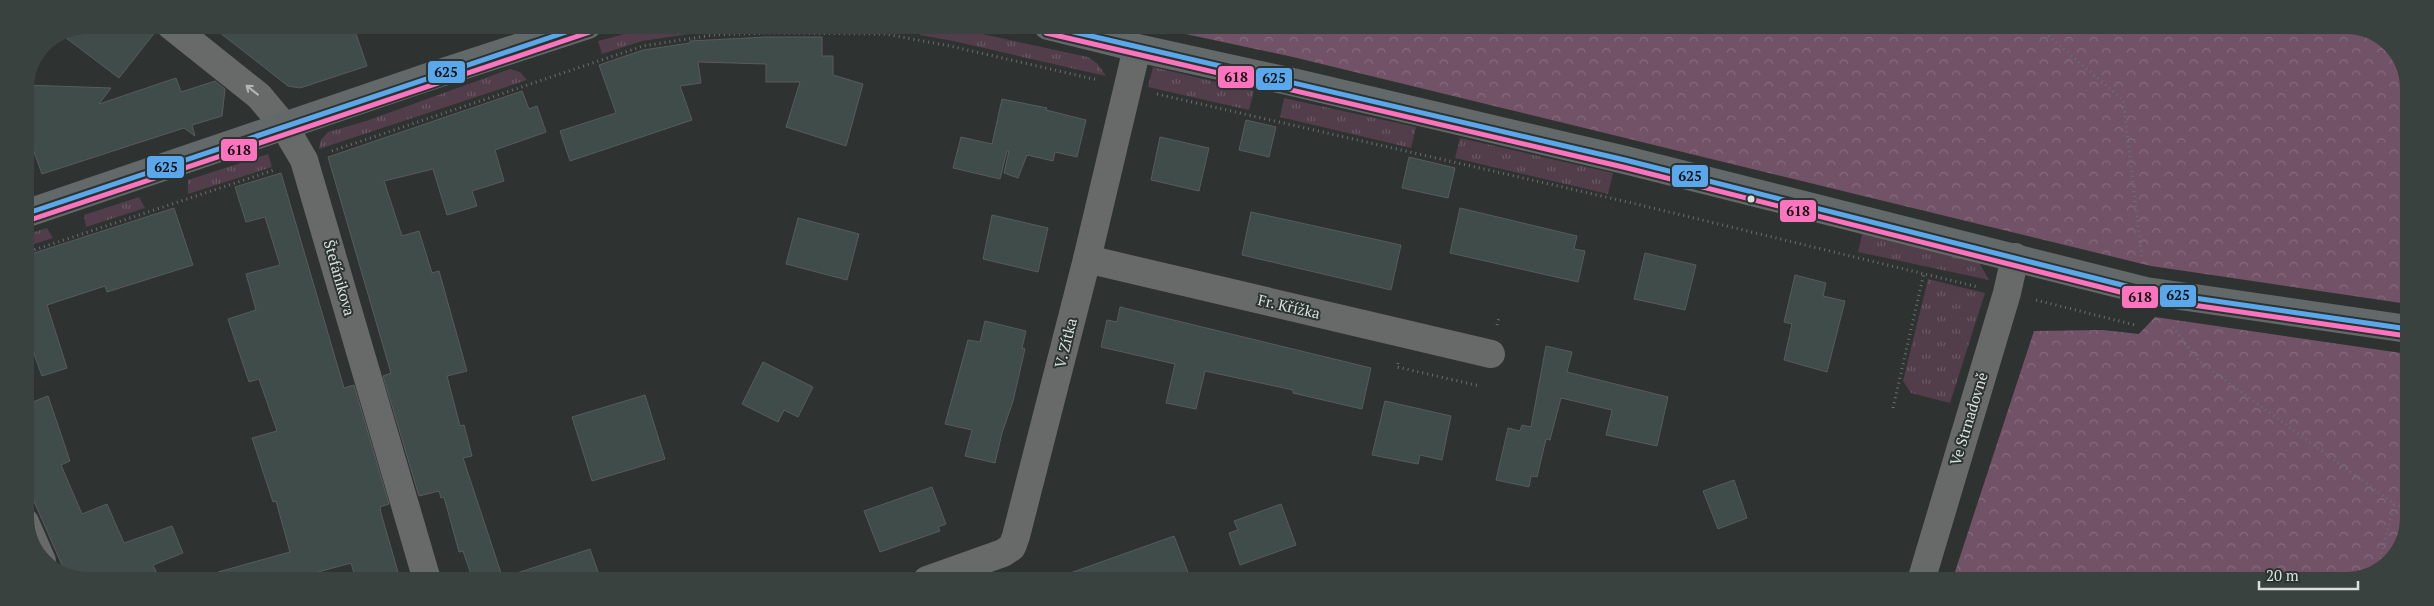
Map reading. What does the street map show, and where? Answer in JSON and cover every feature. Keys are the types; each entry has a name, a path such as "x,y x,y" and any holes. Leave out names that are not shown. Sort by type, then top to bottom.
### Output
{"main road":[{"path":"34,211 561,34"},
{"path":"1080,34 1625,160 2146,291 2400,328"}],"street":[{"name":"Štefánikova","path":"181,34 259,96 284,126 304,160 426,572"},
{"name":"V. Zítka","path":"950,572 1003,553 1012,547 1087,259 1137,48"},
{"name":"Ve Strnadovně","path":"1924,572 2007,293 2015,257"},
{"name":"Fr. Křížka","path":"1087,259 1491,354"}],"path":[{"path":"333,150 643,46 713,36 749,34"},
{"path":"885,34 950,46 1105,81"},
{"path":"2046,34 2123,100 2146,291 2198,361 2400,507"},
{"path":"1152,92 1919,272"},
{"path":"34,250 281,168"},
{"path":"1893,408 1924,273"},
{"path":"2007,293 2135,325"},
{"path":"1399,359 1397,367 1483,386 1498,318"},
{"path":"2380,560 2394,504"}],"green space":[{"path":"625,34 689,34 642,41 602,54 598,41"},
{"path":"982,34 1088,57 1098,64 1106,76 953,41 920,35"},
{"path":"1185,34 2357,35 2373,41 2387,52 2396,67 2400,84 2400,303 2151,266 1293,57"},
{"path":"1153,67 1254,91 1249,110 1148,87"},
{"path":"510,69 520,72 527,80 319,149 321,140 328,132 366,121"},
{"path":"1284,98 1416,127 1411,148 1280,117"},
{"path":"1460,138 1613,173 1608,194 1455,158"},
{"path":"268,154 272,167 188,194 188,180"},
{"path":"139,197 145,208 86,227 84,215"},
{"path":"47,228 53,238 34,244 34,232"},
{"path":"1863,230 1977,259 1989,280 1858,252"},
{"path":"1928,279 1985,293 1950,403 1911,393 1903,381"},
{"path":"2155,317 2400,353 2400,518 2396,539 2382,559 2367,568 2346,572 1955,572 2034,331 2103,330 2139,334"}],"building":[{"path":"88,34 154,34 119,78 66,38"},
{"path":"222,34 356,34 367,66 300,88 288,86"},
{"path":"766,37 822,37 822,56 833,56 833,75 863,84 846,146 786,127 800,82 766,82 766,64 698,62 701,83 680,86 692,120 570,161 560,131 616,113 599,65 643,50 690,43 690,41"},
{"path":"176,78 181,92 215,81 225,89 222,116 192,125 195,136 184,128 42,174 34,152 34,85 111,88 99,104"},
{"path":"522,91 529,109 537,106 546,132 495,150 504,181 472,191 477,206 447,215 433,169 384,181 402,236 419,231 432,273 439,271 467,371 447,376 460,426 464,425 472,456 463,458 501,572 470,572 463,551 459,552 444,497 441,498 439,491 419,496 383,376 391,373 328,157"},
{"path":"1002,99 1047,108 1046,110 1086,120 1077,157 1055,152 1053,161 1027,155 1018,178 1004,173 1009,151 1007,151 1000,179 953,168 961,137 992,144"},
{"path":"1246,120 1276,127 1269,157 1239,150"},
{"path":"1160,137 1209,148 1199,191 1151,180"},
{"path":"1409,157 1455,168 1448,198 1402,188"},
{"path":"281,173 344,388 354,385 389,504 380,507 398,572 354,572 351,563 318,572 218,572 290,552 276,501 273,502 252,438 277,431 259,379 249,382 228,319 256,310 246,274 280,265 265,217 246,222 235,187"},
{"path":"174,208 193,265 107,292 105,286 47,305 67,368 42,376 34,354 34,253"},
{"path":"1460,208 1577,236 1574,249 1585,251 1578,282 1450,253"},
{"path":"1251,212 1401,245 1391,290 1242,255"},
{"path":"992,215 1048,228 1038,272 983,259"},
{"path":"798,218 859,234 847,280 786,264"},
{"path":"1645,253 1696,265 1685,310 1634,299"},
{"path":"1795,275 1826,283 1823,296 1845,301 1827,372 1784,360 1792,324 1784,322"},
{"path":"1120,307 1371,368 1362,409 1293,393 1293,390 1205,371 1196,409 1166,403 1175,364 1101,347 1107,320 1117,322"},
{"path":"985,321 1026,331 1022,348 1025,349 1013,401 1002,433 995,463 965,456 972,430 945,424 968,340 980,342"},
{"path":"1546,346 1572,352 1567,372 1668,397 1657,446 1606,435 1612,410 1561,398 1550,440 1546,439 1537,477 1531,476 1529,487 1496,480 1508,428 1520,431 1522,425 1531,427"},
{"path":"763,362 813,387 798,417 784,410 778,422 742,404"},
{"path":"645,395 665,459 592,481 572,417"},
{"path":"48,396 70,461 61,465 82,514 107,504 124,543 172,526 183,553 153,565 156,572 88,572 77,571 62,566 34,501 34,401"},
{"path":"1385,401 1451,416 1442,460 1420,455 1418,464 1372,455"},
{"path":"1734,480 1747,518 1718,529 1703,491"},
{"path":"932,487 946,524 938,527 940,531 880,552 864,511"},
{"path":"1281,504 1296,545 1240,565 1229,533 1238,530 1234,521"},
{"path":"1174,536 1188,572 1073,572"},
{"path":"590,549 598,572 520,572"}],"transit line":[{"name":"625","path":"34,211 560,34"},
{"name":"618","path":"34,219 584,34"},
{"name":"618","path":"1050,34 1623,167 2144,298 2400,335"},
{"name":"625","path":"1082,34 1625,160 2146,291 2400,328"}]}
